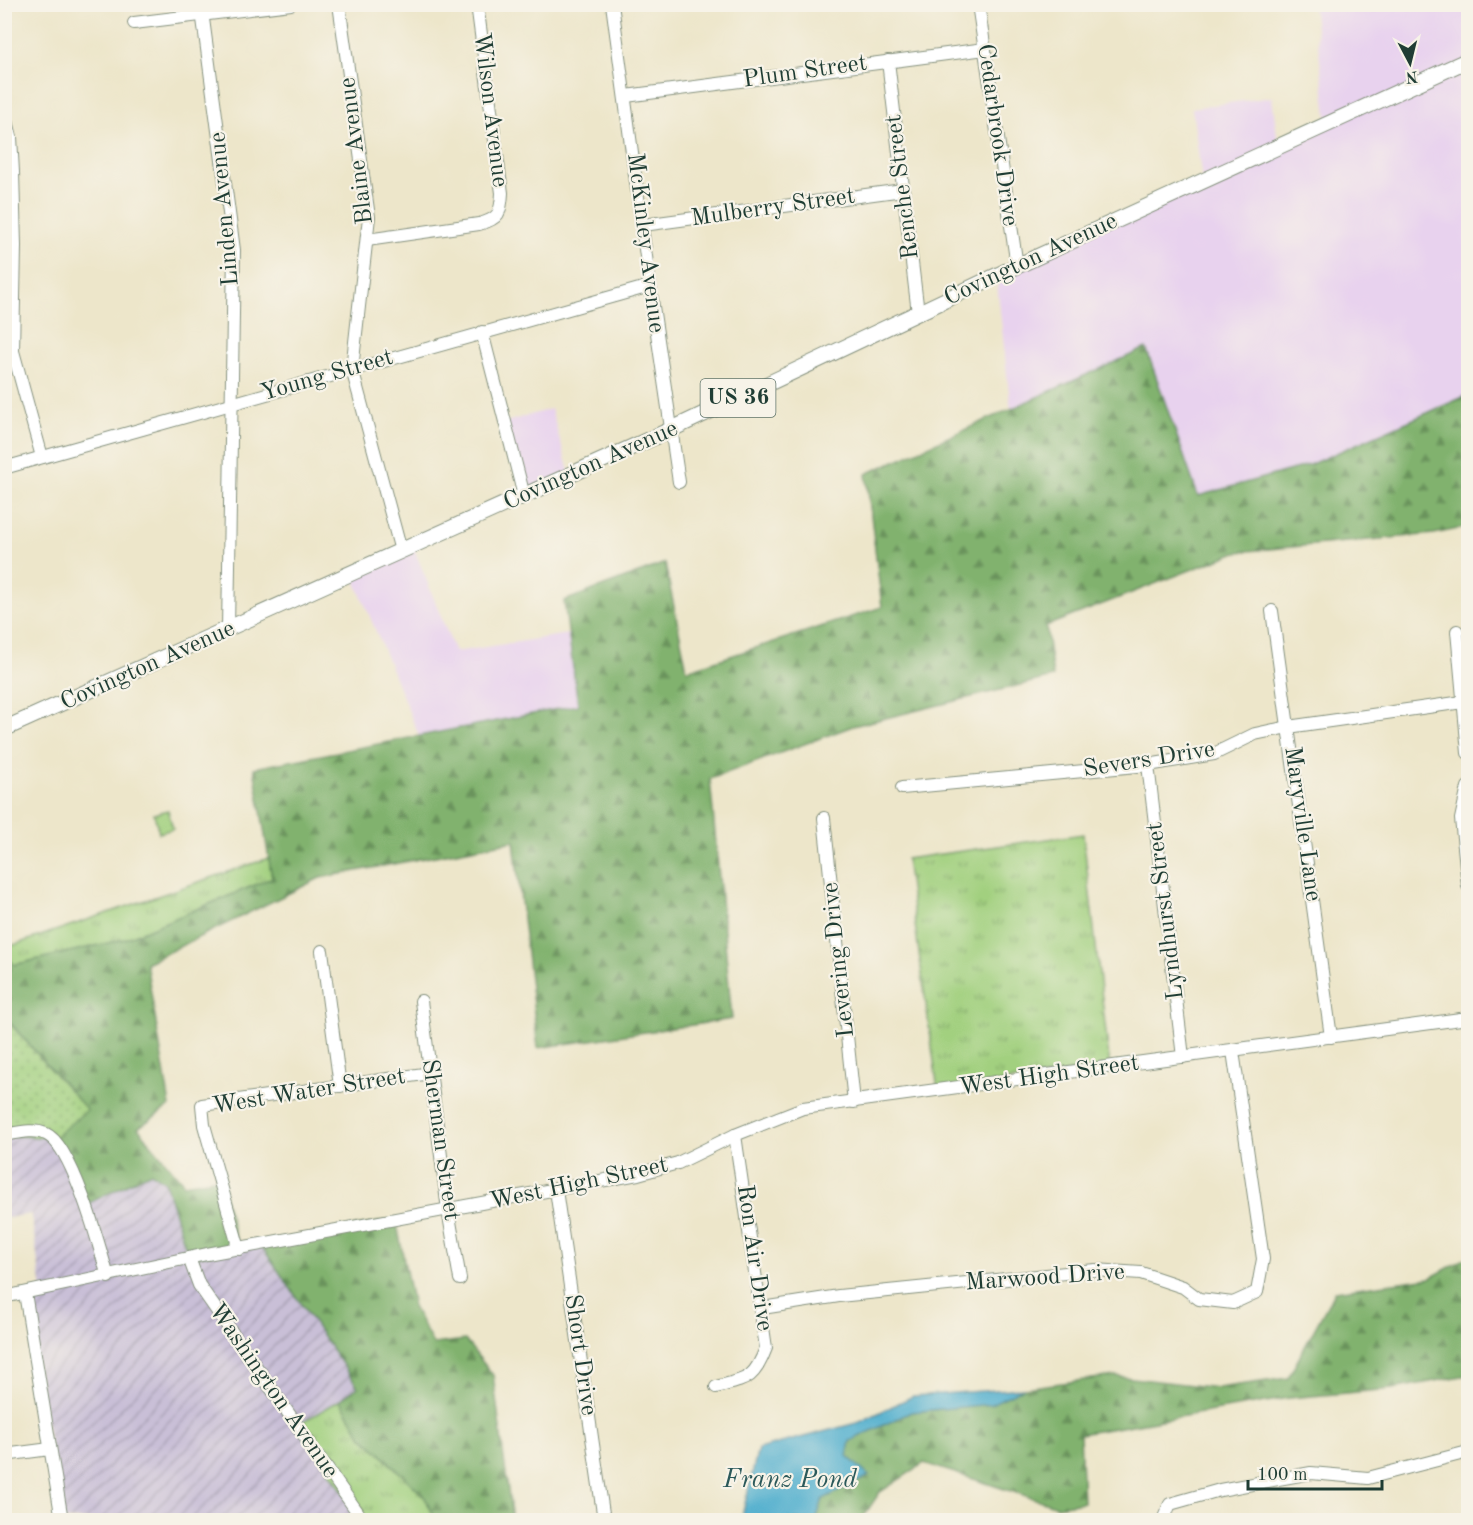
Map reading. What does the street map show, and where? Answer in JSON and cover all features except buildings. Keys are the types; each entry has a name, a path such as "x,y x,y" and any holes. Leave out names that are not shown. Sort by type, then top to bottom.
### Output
{"main road":[{"name":"Covington Avenue","path":"5,729 670,430 1017,266 1468,60"}],"street":[{"path":"134,23 202,10 291,4"},
{"name":"Blaine Avenue","path":"339,4 369,217 352,369"},
{"name":"Wilson Avenue","path":"367,240 479,224 491,221 498,215 502,194 477,4"},
{"name":"McKinley Avenue","path":"612,4 679,482"},
{"name":"Cedarbrook Drive","path":"978,4 1017,266"},
{"name":"Linden Avenue","path":"202,10 234,250 228,630"},
{"name":"Plum Street","path":"626,96 985,49"},
{"name":"Renche Street","path":"888,61 918,314"},
{"path":"4,109 11,137 13,183 15,246 13,351 42,457"},
{"name":"Mulberry Street","path":"643,225 903,190"},
{"name":"Young Street","path":"4,468 650,286"},
{"path":"482,332 525,496"},
{"path":"352,369 400,551"},
{"name":"Maryville Lane","path":"1272,611 1331,1037"},
{"path":"1457,631 1468,753"},
{"name":"Severs Drive","path":"902,788 1148,765 1214,754 1255,734 1288,726 1463,702"},
{"path":"4,724 5,729"},
{"name":"Lyndhurst Street","path":"1148,765 1183,1057"},
{"path":"1468,787 1461,819 1468,886"},
{"name":"Levering Drive","path":"824,818 854,1102"},
{"path":"322,951 340,1086"},
{"name":"Sherman Street","path":"421,1001 448,1210 460,1279"},
{"name":"West High Street","path":"4,1297 108,1277 189,1258 638,1174 678,1163 735,1135 803,1108 1468,1018"},
{"name":"Marwood Drive","path":"762,1308 839,1296 1095,1270 1142,1272 1183,1287 1199,1299 1233,1303 1257,1292 1263,1259 1233,1051"},
{"name":"West Water Street","path":"238,1249 204,1125 202,1105 431,1073"},
{"path":"4,1135 35,1131 53,1138 61,1149 87,1204 108,1277"},
{"name":"Ron Air Drive","path":"716,1387 743,1380 759,1367 766,1348 762,1308 735,1135"},
{"name":"Short Drive","path":"556,1190 604,1521"},
{"name":"Washington Avenue","path":"189,1258 199,1285 363,1521"},
{"path":"25,1293 62,1521"},
{"path":"4,1455 50,1449"},
{"path":"1163,1521 1170,1504 1220,1490 1311,1473 1368,1478 1468,1452"}],"shaded area":[{"path":"1313,5 1468,5 1468,395 1309,465 1198,496 1146,348 1011,410 996,275 1202,180 1192,108 1272,97 1278,144 1328,123"},
{"path":"551,409 570,475 524,496 506,422"},
{"path":"413,546 455,652 568,634 578,705 419,736 352,573"},
{"path":"25,1132 151,1172 165,1182 190,1258 260,1244 359,1388 297,1425 363,1520 129,1520 128,1517 62,1520 25,1293 42,1290 31,1214 5,1218 5,1135"}],"green space":[{"path":"1146,348 1198,496 1309,465 1468,395 1468,527 1434,534 1237,552 1046,626 1053,677 853,726 710,779 732,1019 538,1048 514,841 320,878 146,963 170,1106 138,1128 184,1184 219,1178 239,1249 189,1258 165,1182 151,1172 87,1204 53,1138 87,1110 5,1017 4,951 14,965 125,939 272,878 254,768 578,705 564,601 665,563 687,670 882,607 866,474"},
{"path":"168,810 173,829 159,833 154,814"},
{"path":"1083,834 1110,1067 938,1091 906,859"},
{"path":"269,858 272,878 125,939 13,965 5,948"},
{"path":"4,1017 87,1110 53,1138 5,1135"},
{"path":"396,1219 413,1307 433,1344 465,1340 493,1375 512,1520 436,1520 424,1496 361,1435 340,1400 358,1387 260,1244"},
{"path":"1468,1257 1468,1375 1392,1389 1289,1398 1080,1434 1083,1502 1057,1506 924,1463 880,1492 861,1520 816,1520 823,1499 868,1476 847,1456 850,1441 911,1412 991,1404 1024,1388 1115,1376 1218,1388 1288,1378 1335,1291 1430,1278"},
{"path":"340,1400 361,1435 424,1496 436,1520 363,1520 297,1425"}],"water":[{"name":"Franz Pond","path":"1024,1388 991,1404 911,1412 850,1441 847,1456 869,1476 823,1499 816,1520 741,1520 758,1449 860,1422 913,1396"}]}
